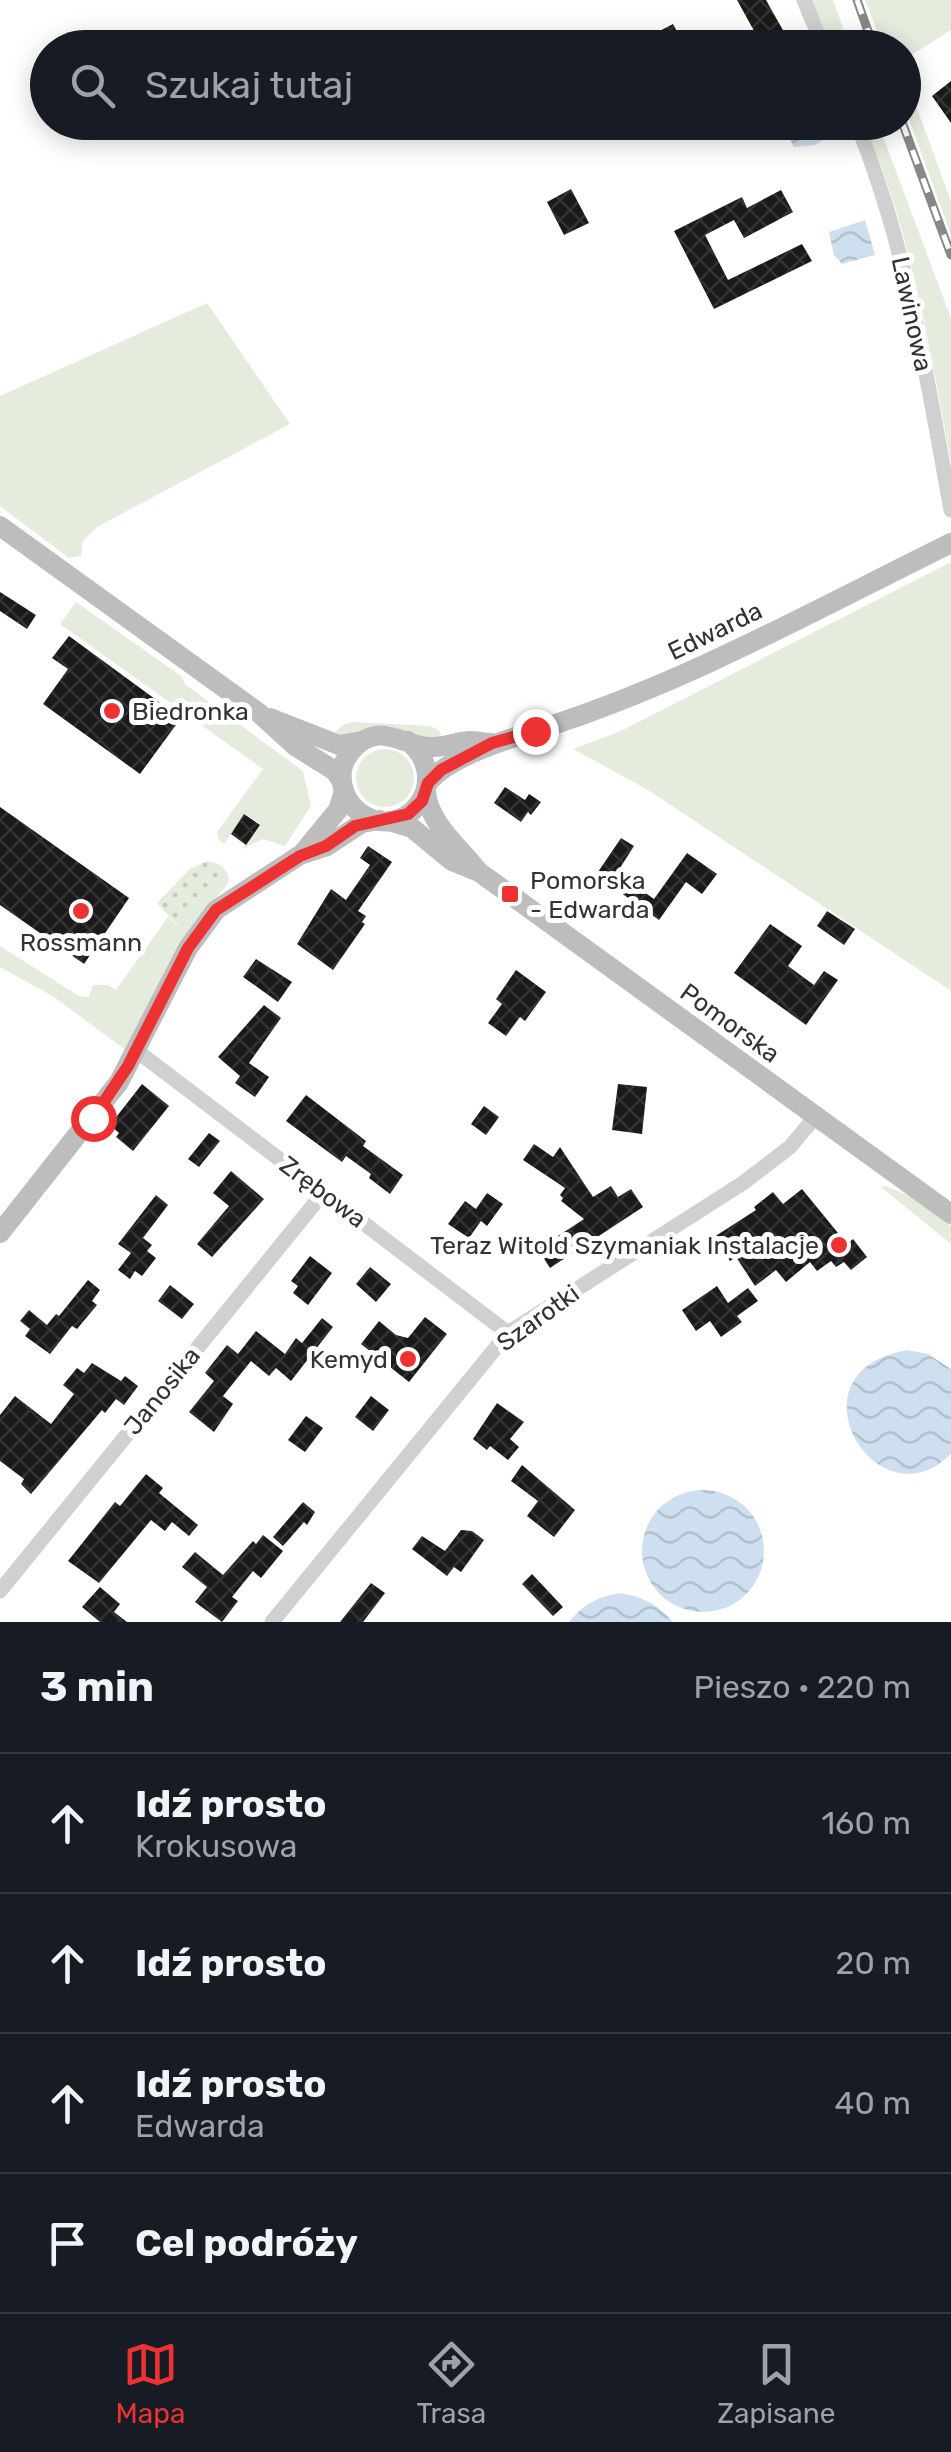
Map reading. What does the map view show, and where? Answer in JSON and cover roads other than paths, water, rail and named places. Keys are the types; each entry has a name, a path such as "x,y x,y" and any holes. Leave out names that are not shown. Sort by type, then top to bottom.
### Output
{"street":[{"path":"804,0 816,30"},
{"name":"Lawinowa","path":"863,140 884,196 903,266 951,510"},
{"path":"0,526 259,713 295,746 335,771 354,808 385,821"},
{"name":"Edwarda","path":"427,788 441,770 492,743 566,721 655,687 951,543"},
{"path":"0,1232 93,1118 137,1050 179,964 206,922 239,893 362,822 385,821 415,809 427,788 422,755 408,741 390,735 339,745 259,713"},
{"path":"300,856 338,810 348,754 362,741"},
{"name":"Edwarda","path":"408,741 426,747 467,741 492,743"},
{"name":"Pomorska","path":"427,788 428,806 436,821 479,872"},
{"name":"Pomorska","path":"385,821 412,828 452,861 479,872 951,1214"},
{"name":"Zrębowa","path":"137,1050 508,1333"},
{"name":"Szarotki","path":"272,1622 508,1333 742,1183 790,1147 816,1116"},
{"name":"Janosika","path":"0,1590 324,1192"}],"water":[{"path":"790,140 823,140 815,145 794,147"},
{"path":"865,220 875,255 842,264 834,255 829,232"},
{"path":"907,1350 928,1354 951,1369 951,1454 923,1472 895,1472 872,1459 855,1438 847,1412 851,1386 870,1364"},
{"path":"703,1490 726,1495 746,1508 759,1528 764,1551 759,1574 746,1594 726,1607 703,1612 680,1607 660,1594 647,1574 642,1551 647,1528 660,1508 680,1495"},
{"path":"620,1593 650,1602 673,1622 569,1622 592,1602"}],"railway":[{"path":"857,0 868,30"},
{"path":"909,140 951,255"}],"place":[{"name":"Biedronka","path":"112,711"},
{"name":"Pomorska - Edwarda","path":"510,894"},
{"name":"Rossmann","path":"81,911"},
{"name":"Teraz Witold Szymaniak Instalacje","path":"839,1245"},
{"name":"Kemyd","path":"408,1359"}]}
